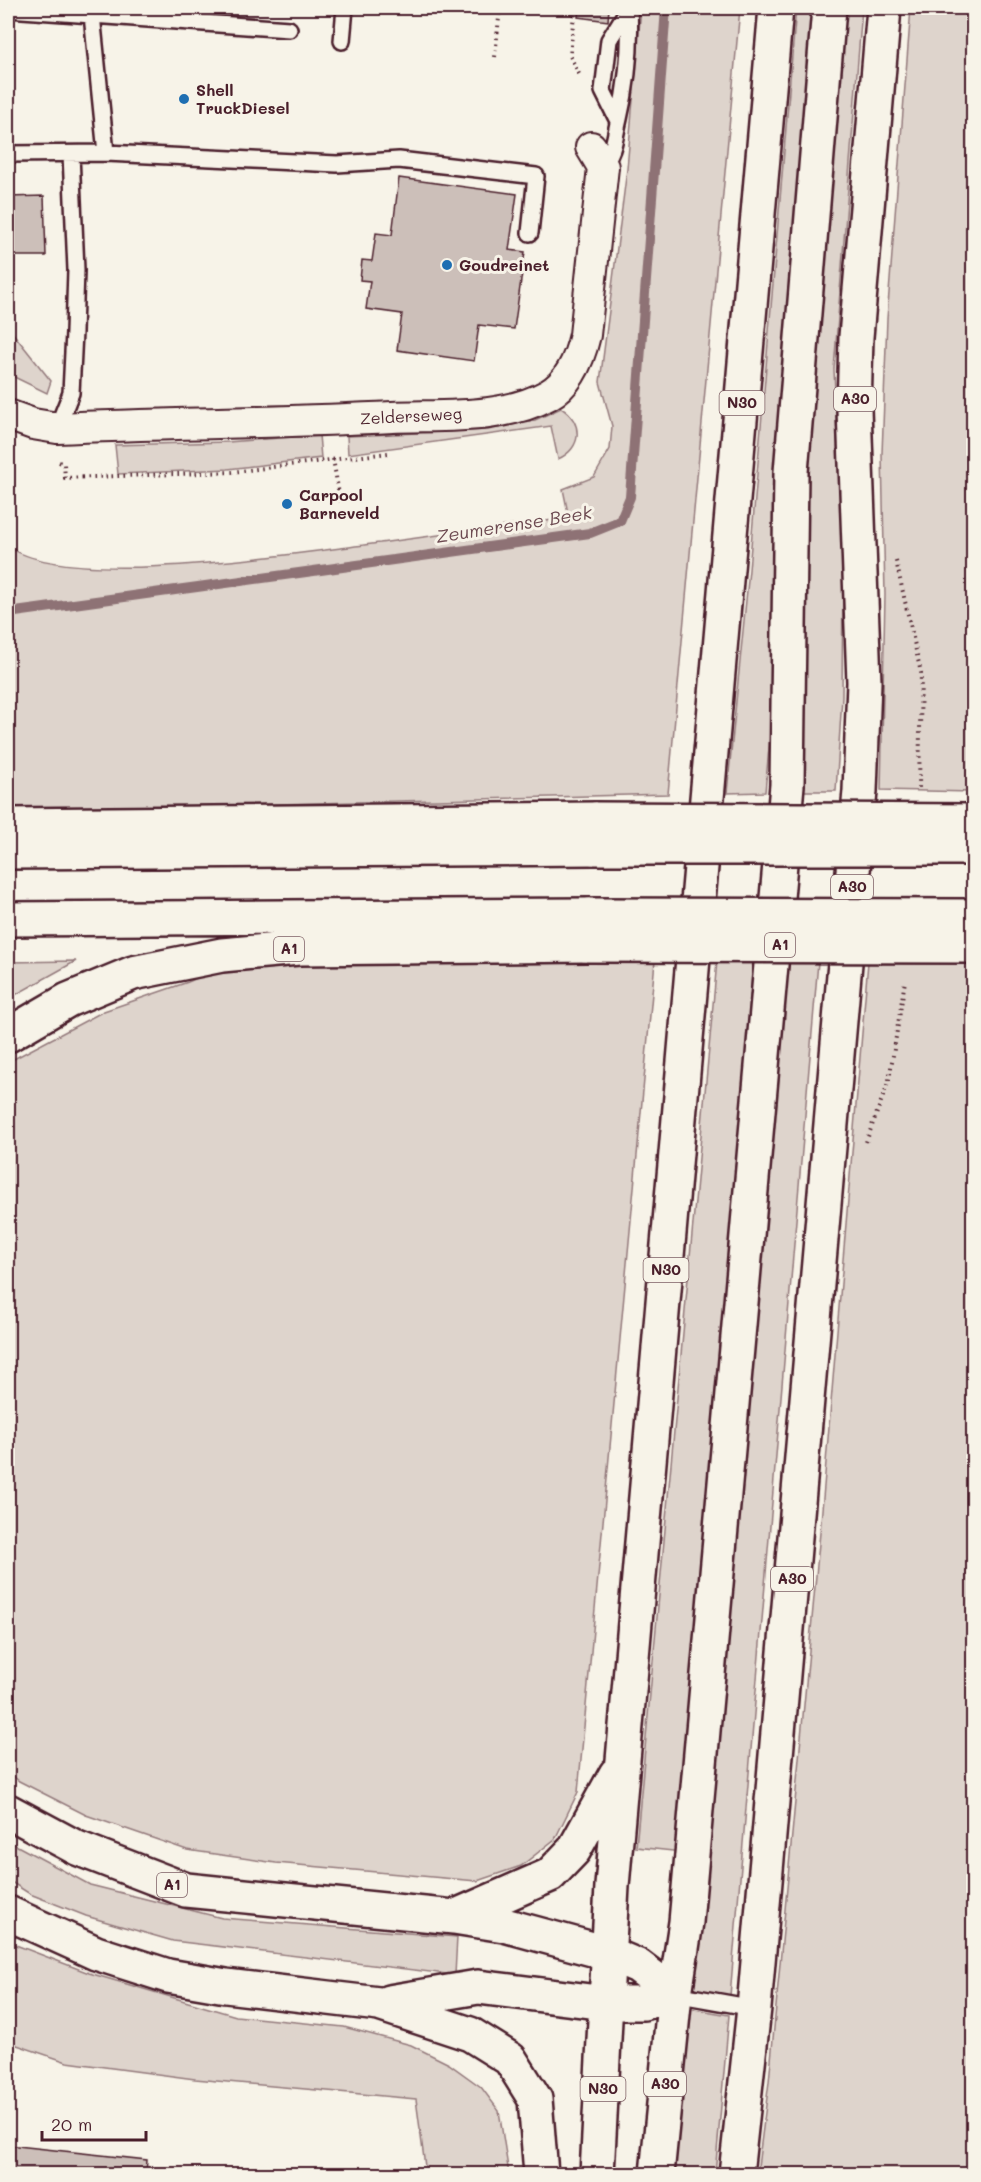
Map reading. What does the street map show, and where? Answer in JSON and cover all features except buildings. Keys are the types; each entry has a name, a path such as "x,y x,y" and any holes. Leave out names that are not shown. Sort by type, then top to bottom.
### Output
{"main road":[{"name":"N30","path":"597,2175 607,1953 622,1761 776,8"},
{"name":"A30","path":"657,2175 675,1994 687,1922 787,785 791,472 829,8"},
{"name":"A30","path":"736,2175 754,2008 860,791 864,682 854,410 856,336 884,8"},
{"path":"8,852 974,821"},
{"path":"8,825 595,833 974,848"},
{"name":"A1","path":"8,1035 68,1000 133,973 222,955 588,930 974,916"},
{"name":"A1","path":"8,920 588,930 974,946"},
{"name":"N30","path":"454,1917 550,1875 574,1850 622,1761"},
{"name":"A1","path":"8,1811 77,1848 186,1890 454,1917 504,1925 607,1953"},
{"path":"8,1913 96,1953 168,1976 226,1986 379,2004 470,2034 510,2059 535,2099 541,2175"},
{"path":"607,1953 639,1966 675,1994"},
{"path":"379,2004 478,1987 606,2003 643,2003 675,1994"}],"street":[{"name":"Zelderseweg","path":"8,415 33,424 57,428 479,413 520,407 550,394 566,379 580,358 585,335 597,157"}],"lane":[{"path":"342,41 345,8"},
{"path":"618,121 603,91 609,40 629,8"},
{"path":"597,157 613,152 626,93 631,42 629,8"},
{"path":"8,9 289,29"},
{"path":"92,15 106,153"},
{"path":"8,154 106,153 337,164 399,160 536,176 530,233"},
{"path":"57,428 70,393 74,332 76,270 71,154"},
{"path":"675,1994 754,2008"}],"path":[{"path":"495,57 500,8"},
{"path":"510,8 574,13 570,56 580,75"}],"shaded area":[{"path":"641,8 740,8 668,794 8,811 8,546 38,559 80,566 187,565 298,554 569,518 563,489 594,477 610,449 612,426 600,382 627,169"},
{"path":"796,8 818,8 776,669 765,792 727,793 749,570"},
{"path":"840,8 862,8 834,369 843,573 842,697 836,791 801,791 806,476"},
{"path":"911,8 973,8 973,792 881,790 885,595 882,454 887,319"},
{"path":"8,327 51,381 47,393 8,374"},
{"path":"561,408 574,420 577,435 572,449 558,459 551,426 348,454 347,436 488,430 535,420"},
{"path":"319,435 321,458 228,469 118,474 115,445 228,442"},
{"path":"241,959 655,961 578,1792 555,1839 521,1866 477,1881 276,1863 187,1850 86,1815 19,1781 8,1772 8,1062 104,1011 188,982"},
{"path":"76,961 8,999 8,962"},
{"path":"717,961 753,962 682,1852 636,1847"},
{"path":"782,962 818,962 730,1996 690,1990"},
{"path":"868,962 973,963 973,2174 757,2174 769,2082 821,1522"},
{"path":"8,1841 90,1885 222,1918 457,1937 455,1975 173,1941 86,1916 30,1894 8,1880"},
{"path":"8,1942 89,1973 236,2016 344,2027 411,2045 449,2064 481,2087 499,2111 509,2174 426,2174 416,2099 195,2079 67,2062 8,2042"},
{"path":"688,2008 729,2015 715,2174 673,2174"}],"waterway":[{"name":"Zeumerense Beek","path":"8,613 590,533 620,521 630,497 666,8"}],"place":[{"name":"Shell TruckDiesel","path":"184,99"},
{"name":"Goudreinet","path":"447,265"},
{"name":"Carpool Barneveld","path":"287,504"}]}
